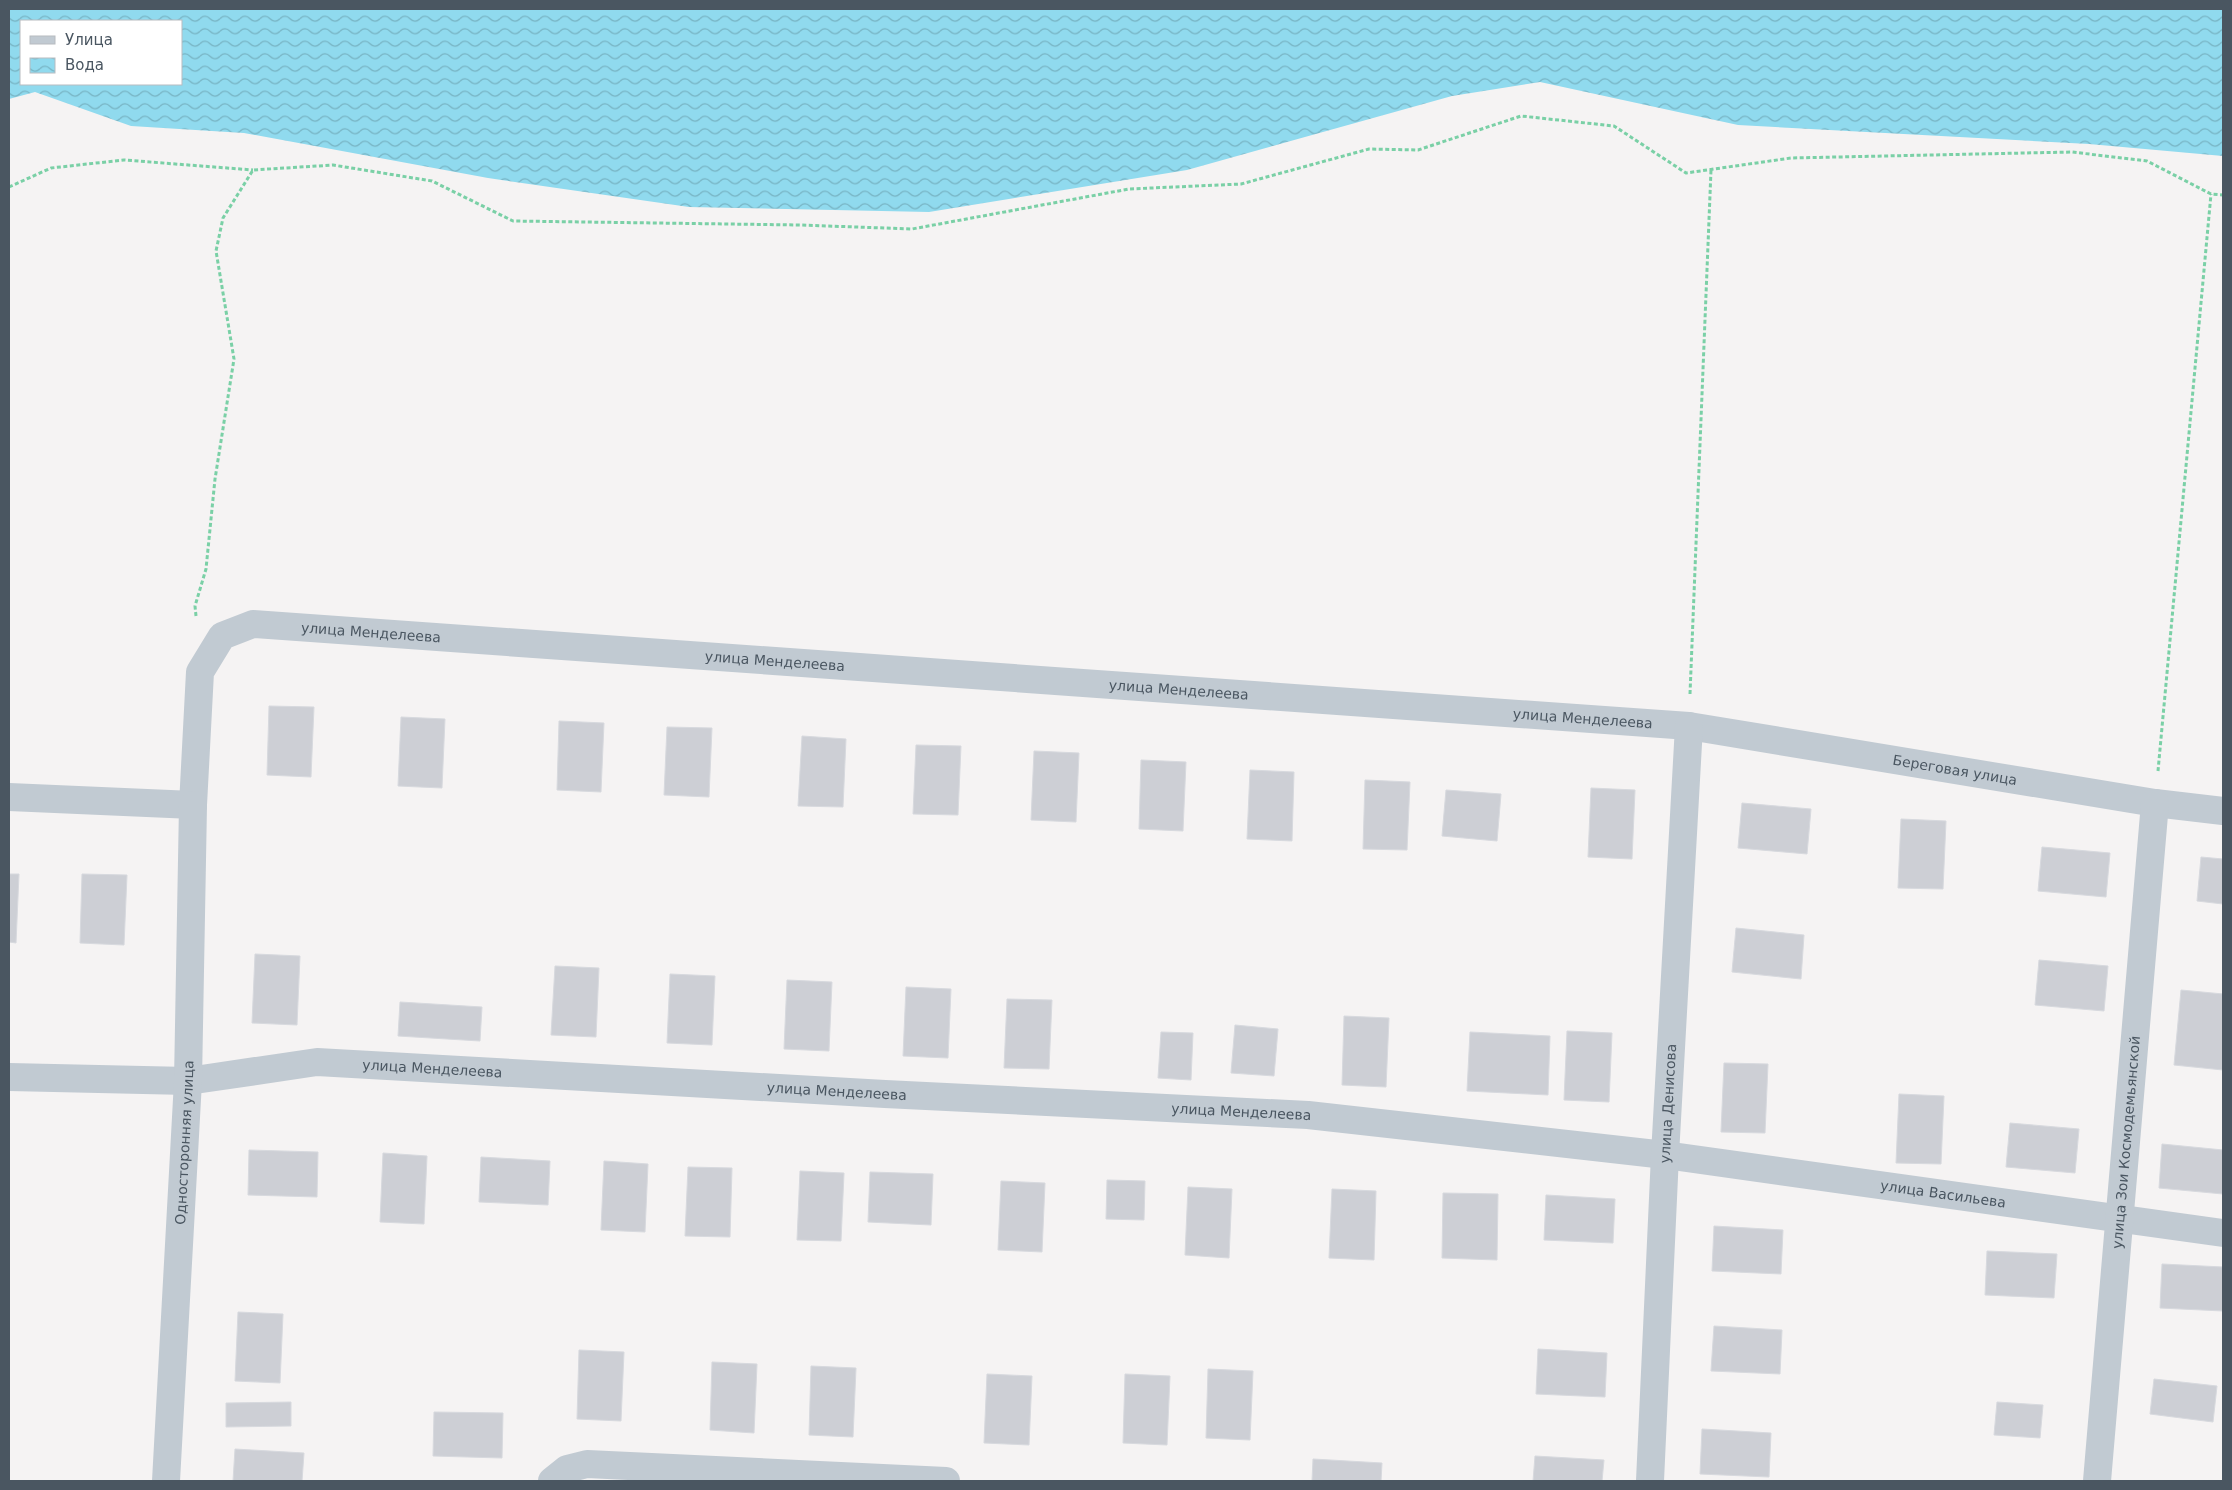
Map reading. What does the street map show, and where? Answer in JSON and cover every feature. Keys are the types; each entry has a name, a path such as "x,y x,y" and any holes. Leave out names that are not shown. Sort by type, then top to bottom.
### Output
{"street":[{"name":"улица Менделеева","path":"193,805 200,672 222,636 253,624 1689,726"},
{"name":"Береговая улица","path":"1689,726 2155,803 2223,812"},
{"name":"улица Денисова","path":"1650,1481 1665,1155 1689,726"},
{"path":"9,797 193,805"},
{"name":"улица Зои Космодемьянской","path":"2097,1481 2155,803"},
{"name":"Односторонняя улица","path":"166,1481 188,1081 193,805"},
{"name":"улица Менделеева","path":"9,1077 188,1081 317,1062 875,1094 1308,1115 1665,1155"},
{"name":"улица Васильева","path":"1665,1155 2223,1232"},
{"path":"552,1481 567,1469 587,1464 946,1481"}],"path":[{"path":"9,186 51,168 124,160 253,170 333,165 432,181 513,221 800,224 912,229 1128,188 1241,184 1369,149 1418,150 1521,116 1614,126 1686,173 1791,158 2072,152 2147,161 2211,194 2223,195"},
{"path":"200,672 195,606 206,569 215,479 234,359 216,251 223,218 253,170"},
{"path":"1689,726 1711,170"},
{"path":"2155,803 2211,194"}],"water":[{"path":"9,9 2223,9 2223,156 2089,144 1738,125 1540,82 1452,96 1187,170 929,212 689,207 488,178 244,133 131,126 35,92 9,99"}],"building":[{"path":"269,706 314,707 311,777 267,775"},
{"path":"401,717 445,719 442,788 398,786"},
{"path":"559,721 604,723 601,792 557,790"},
{"path":"667,727 712,728 709,797 664,795"},
{"path":"802,736 846,739 843,807 798,806"},
{"path":"916,745 961,746 958,815 913,814"},
{"path":"1034,751 1079,753 1076,822 1031,820"},
{"path":"1141,760 1186,762 1183,831 1139,829"},
{"path":"1250,770 1294,772 1292,841 1247,839"},
{"path":"1365,780 1410,782 1407,850 1363,849"},
{"path":"1591,788 1635,790 1632,859 1588,857"},
{"path":"1446,790 1501,794 1497,841 1442,836"},
{"path":"1742,803 1811,809 1807,854 1738,848"},
{"path":"1901,819 1946,821 1943,889 1898,888"},
{"path":"2042,847 2110,853 2106,897 2038,891"},
{"path":"2201,857 2223,859 2223,904 2197,901"},
{"path":"9,874 19,874 16,943 9,942"},
{"path":"82,874 127,875 124,945 80,943"},
{"path":"1736,928 1804,935 1801,979 1732,972"},
{"path":"255,954 300,956 297,1025 252,1023"},
{"path":"2039,960 2108,966 2104,1011 2035,1005"},
{"path":"555,966 599,968 596,1037 551,1035"},
{"path":"670,974 715,976 712,1045 667,1043"},
{"path":"787,980 832,982 829,1051 784,1049"},
{"path":"906,987 951,989 948,1058 903,1056"},
{"path":"2181,990 2223,994 2223,1070 2174,1065"},
{"path":"1007,999 1052,1000 1049,1069 1004,1068"},
{"path":"400,1002 482,1007 480,1041 398,1036"},
{"path":"1344,1016 1389,1018 1386,1087 1342,1085"},
{"path":"1235,1025 1278,1029 1274,1076 1231,1073"},
{"path":"1567,1031 1612,1033 1609,1102 1564,1100"},
{"path":"1161,1032 1193,1033 1191,1080 1158,1078"},
{"path":"1470,1032 1550,1036 1548,1095 1467,1091"},
{"path":"1724,1063 1768,1064 1765,1133 1721,1132"},
{"path":"1899,1094 1944,1096 1941,1164 1896,1163"},
{"path":"2010,1123 2079,1129 2075,1173 2006,1167"},
{"path":"2162,1144 2223,1150 2223,1194 2159,1188"},
{"path":"249,1150 318,1152 317,1197 248,1195"},
{"path":"383,1153 427,1156 424,1224 380,1222"},
{"path":"481,1157 550,1161 548,1205 479,1202"},
{"path":"604,1161 648,1164 645,1232 601,1230"},
{"path":"688,1167 732,1168 730,1237 685,1236"},
{"path":"800,1171 844,1173 841,1241 797,1240"},
{"path":"870,1172 933,1174 931,1225 868,1222"},
{"path":"1107,1180 1145,1181 1144,1220 1106,1219"},
{"path":"1001,1181 1045,1183 1042,1252 998,1250"},
{"path":"1188,1187 1232,1189 1229,1258 1185,1255"},
{"path":"1332,1189 1376,1191 1374,1260 1329,1258"},
{"path":"1443,1193 1498,1194 1497,1260 1442,1258"},
{"path":"1546,1195 1615,1199 1613,1243 1544,1240"},
{"path":"1714,1226 1783,1230 1781,1274 1712,1271"},
{"path":"1987,1251 2057,1254 2054,1298 1985,1295"},
{"path":"2162,1264 2223,1267 2223,1311 2160,1308"},
{"path":"238,1312 283,1314 280,1383 235,1381"},
{"path":"1714,1326 1782,1330 1780,1374 1711,1371"},
{"path":"1538,1349 1607,1353 1605,1397 1536,1394"},
{"path":"579,1350 624,1352 621,1421 577,1419"},
{"path":"712,1362 757,1364 754,1433 710,1430"},
{"path":"811,1366 856,1368 853,1437 809,1435"},
{"path":"1208,1369 1253,1371 1250,1440 1206,1438"},
{"path":"987,1374 1032,1376 1029,1445 984,1443"},
{"path":"1125,1374 1170,1376 1167,1445 1123,1443"},
{"path":"2154,1379 2217,1386 2213,1422 2150,1414"},
{"path":"291,1402 291,1426 226,1427 226,1403"},
{"path":"1997,1402 2043,1405 2040,1438 1994,1435"},
{"path":"434,1412 503,1413 502,1458 433,1456"},
{"path":"1702,1429 1771,1433 1769,1477 1700,1474"},
{"path":"235,1449 304,1453 302,1481 233,1481"},
{"path":"1535,1456 1604,1460 1602,1481 1533,1481"},
{"path":"1313,1459 1382,1463 1381,1481 1312,1481"}]}
